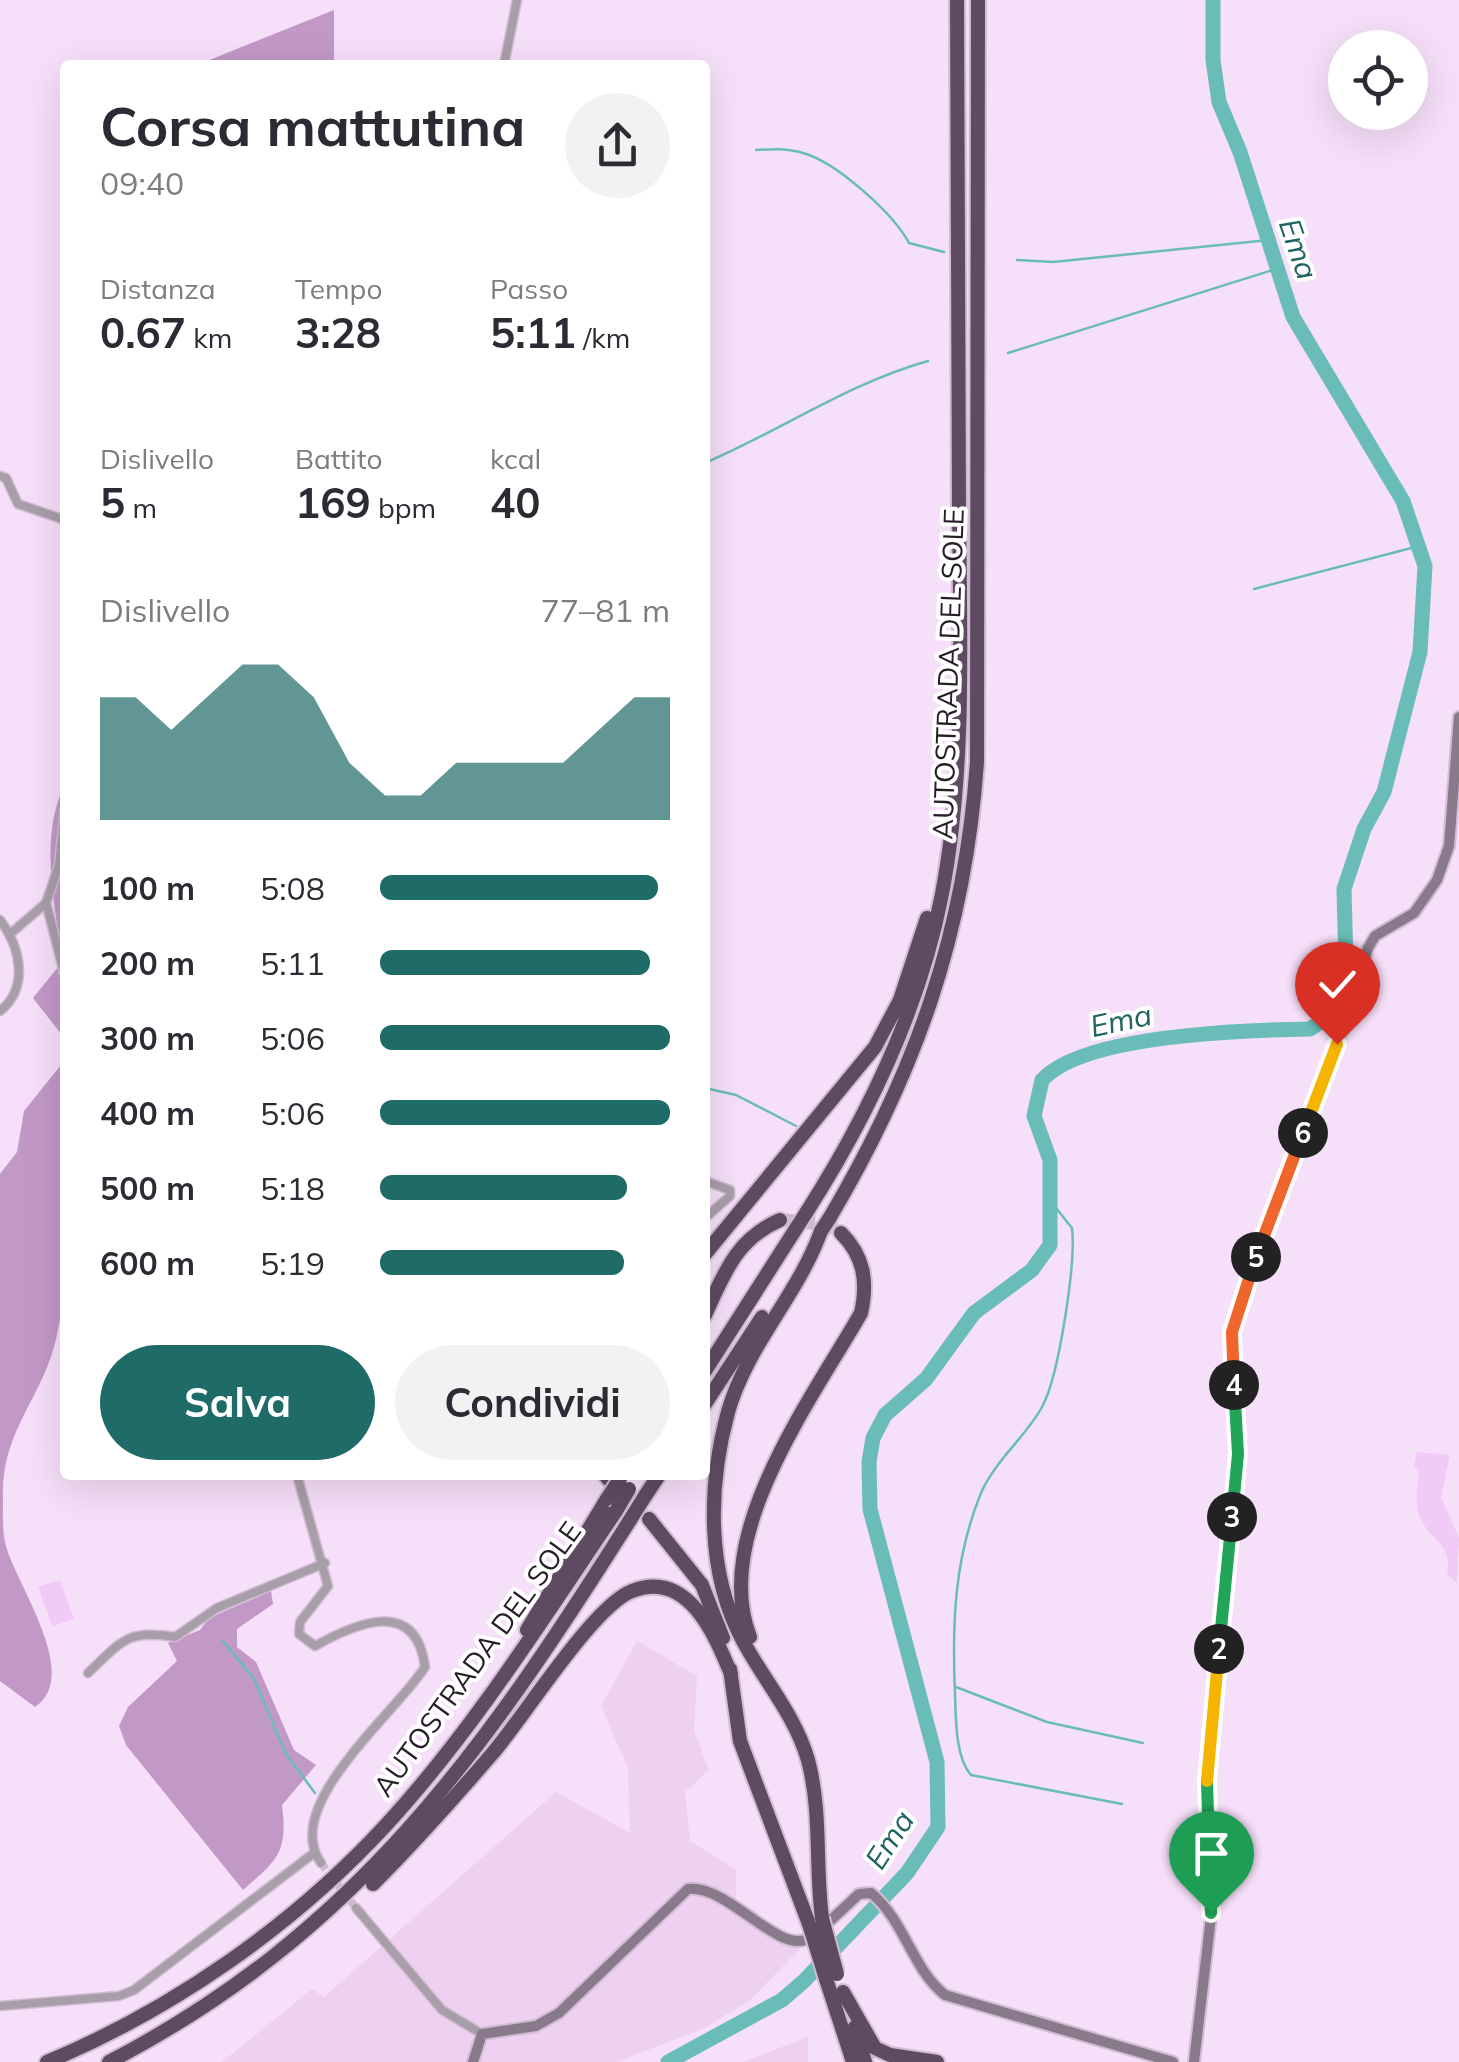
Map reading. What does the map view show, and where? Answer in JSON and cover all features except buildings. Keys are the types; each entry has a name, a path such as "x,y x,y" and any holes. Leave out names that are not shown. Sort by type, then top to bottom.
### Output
{"highway":[{"name":"AUTOSTRADA DEL SOLE","path":"710,1362 806,1213 868,1105 908,1015 942,896 957,762 957,0"},
{"name":"AUTOSTRADA DEL SOLE","path":"710,1397 825,1225 880,1126 927,1018 951,944 970,838 977,762 978,0"},
{"path":"710,1248 842,1092 884,1032 911,969 949,846"},
{"path":"710,1305 738,1248 752,1233 780,1220"},
{"path":"817,1925 817,1803 808,1760 795,1722 742,1640 722,1592 714,1496 729,1410 746,1362 813,1252 825,1225"},
{"path":"766,1679 739,1598 741,1566 768,1478 861,1312 866,1290 863,1270 858,1255 841,1232"},
{"name":"AUTOSTRADA DEL SOLE","path":"47,2062 125,2025 212,1973 342,1870 422,1781 524,1646 611,1505 621,1480"},
{"name":"AUTOSTRADA DEL SOLE","path":"109,2062 257,1972 360,1884 436,1798 558,1632 656,1480"},
{"path":"649,1519 702,1585 717,1618 731,1674 740,1741 753,1781 817,1925 832,1976 845,2062"},
{"path":"257,1972 306,1943 390,1867 492,1754 614,1602 634,1590 675,1592 708,1623 731,1674"},
{"path":"832,1976 876,2048 890,2055 929,2060"},
{"path":"844,1992 865,2062"},
{"path":"838,2016 853,2062"},
{"path":"906,2062 929,2060"}],"street":[{"path":"505,60 516,0"},
{"path":"3,477 18,504 60,518"},
{"path":"1194,2062 1214,1891 1206,1807 1238,1454 1232,1352 1235,1316 1372,940 1414,913 1437,880 1449,846 1459,717"},
{"path":"10,934 46,903 60,855"},
{"path":"46,903 60,957"},
{"path":"0,920 10,934 21,978 12,1002 0,1012"},
{"path":"710,1183 725,1186 730,1196 710,1214"},
{"path":"299,1480 325,1562 328,1586 300,1622 299,1634 315,1646 367,1620 385,1619 408,1632 423,1652 425,1667 323,1795 312,1822 314,1853 321,1863"},
{"path":"88,1673 131,1635 175,1636 192,1629 217,1608 325,1562"},
{"path":"0,2006 119,1996 134,1990 314,1853"},
{"path":"356,1908 442,2010 482,2034 536,2026 560,2013 682,1893 692,1888 722,1898 791,1941 817,1925 876,1900 945,1995 1172,2062"},
{"path":"473,2062 482,2034"}],"shaded area":[{"path":"334,10 334,60 209,60"},
{"path":"60,796 60,941 51,871 52,826"},
{"path":"60,965 60,1033 33,998"},
{"path":"60,1066 60,1318 51,1357 15,1434 4,1475 6,1546 42,1629 52,1674 48,1693 35,1707 0,1681 0,1174 17,1152 24,1111"},
{"path":"1417,1452 1450,1455 1441,1497 1459,1538 1457,1583 1447,1574 1444,1550 1419,1515 1419,1473 1414,1466"},
{"path":"60,1580 74,1619 52,1626 38,1587"},
{"path":"271,1591 273,1604 237,1629 237,1647 256,1662 294,1750 316,1765 282,1805 283,1834 278,1854 243,1890 126,1745 119,1726 128,1707 177,1661 168,1643 200,1630 209,1618"},
{"path":"637,1641 697,1676 694,1731 709,1770 685,1792 690,1841 736,1870 736,1899 803,1946 750,2000 705,2028 616,2062 222,2062 312,1989 324,1997 556,1792 630,1833 628,1768 601,1706"},
{"path":"808,2037 808,2062 743,2062"}],"waterway":[{"name":"Ema","path":"668,2062 782,2000 804,1981 907,1873 938,1827 937,1762 870,1509 869,1462 873,1438 885,1415 926,1379 974,1313 1032,1270 1050,1245 1050,1160 1034,1116 1042,1080 1063,1065 1129,1044 1209,1033 1310,1029 1332,1014 1339,996 1346,964 1344,889 1364,829 1384,792 1420,652 1425,566 1403,501 1293,317 1240,152 1219,102 1213,60 1213,0"},
{"path":"756,150 791,150 816,158 862,190 909,243 944,252"},
{"path":"1017,260 1053,262 1269,240"},
{"path":"1008,353 1276,269"},
{"path":"710,461 870,382 928,361"},
{"path":"1254,589 1419,546"},
{"path":"710,1089 736,1095 796,1126"},
{"path":"1048,1198 1072,1228 1065,1319 1042,1407 987,1481 965,1542 955,1617 957,1737 971,1775 1122,1804"},
{"path":"223,1641 254,1679 286,1754 315,1793"},
{"path":"956,1687 1047,1722 1143,1743"}],"tunnel":[{"path":"780,1220 827,1224 841,1233"},
{"path":"321,1863 356,1908"}],"route":[{"path":"1211,1913 1214,1891 1207,1832 1208,1768 1238,1454 1232,1332 1242,1294 1337,1044"}]}
